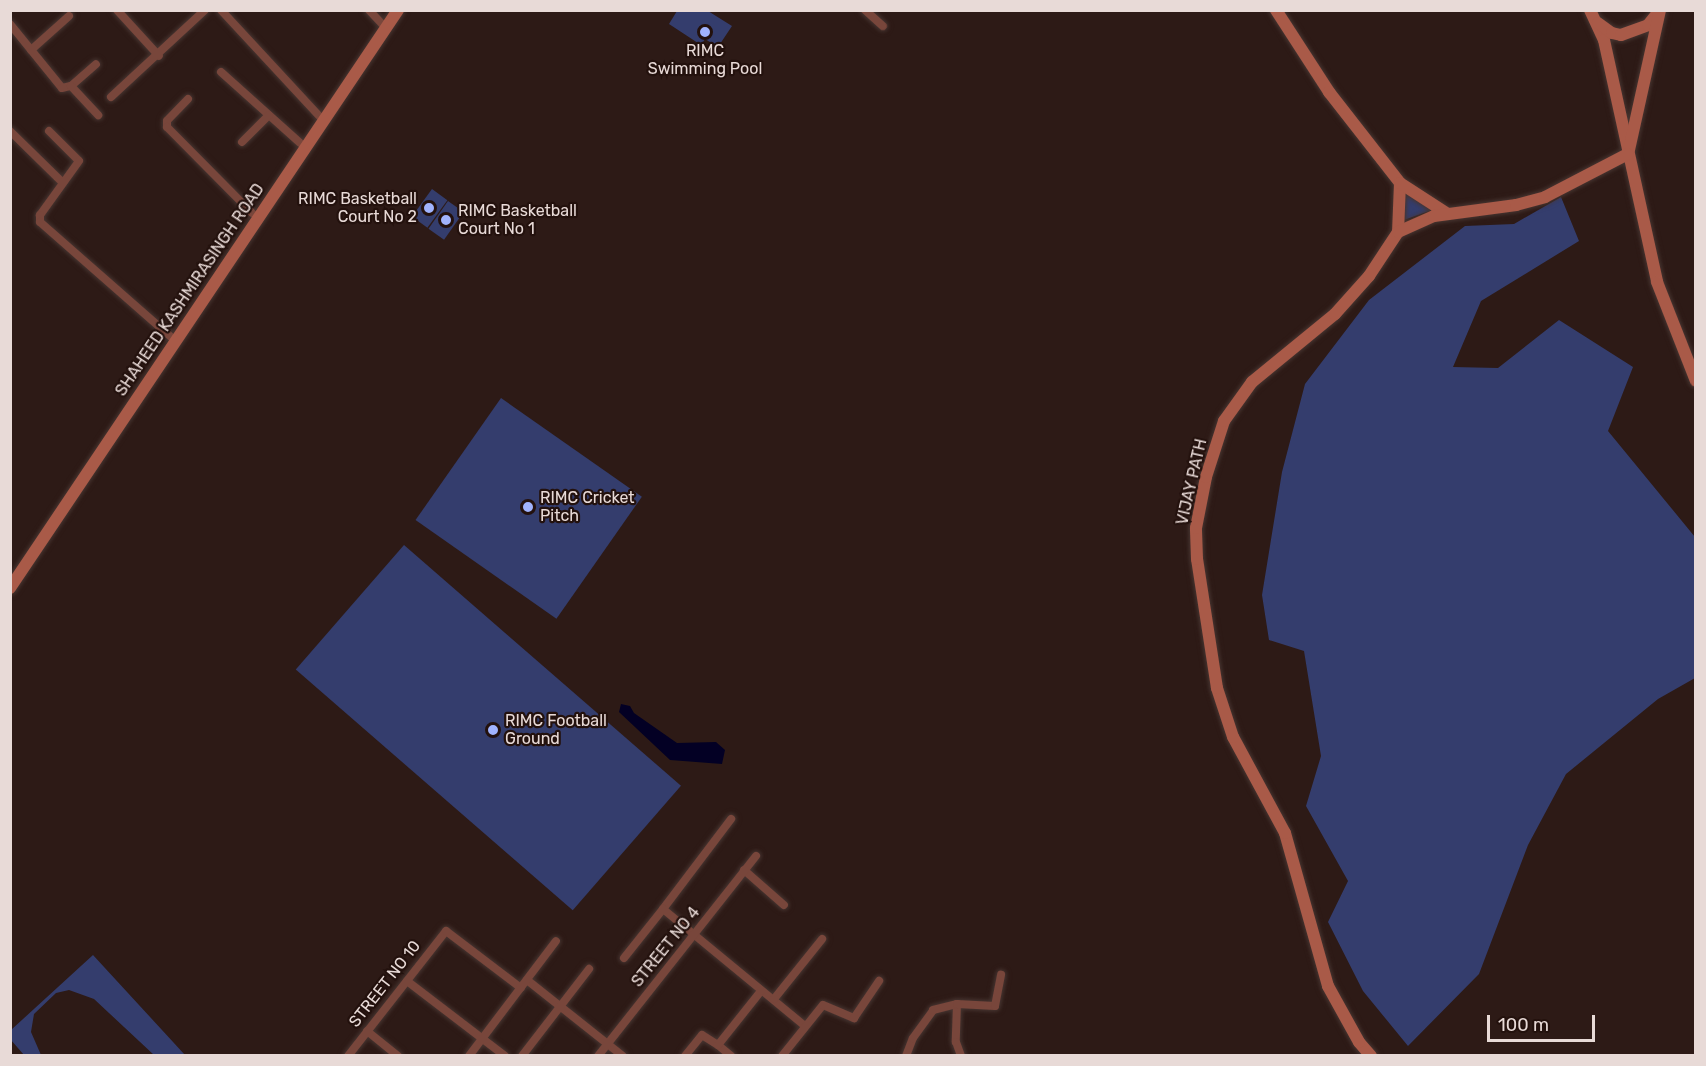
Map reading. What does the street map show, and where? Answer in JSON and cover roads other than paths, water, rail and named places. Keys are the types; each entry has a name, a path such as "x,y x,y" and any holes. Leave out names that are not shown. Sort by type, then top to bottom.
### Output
{"street":[{"path":"117,10 159,56"},
{"path":"111,97 159,56 205,10"},
{"path":"221,10 319,116"},
{"path":"369,10 382,24"},
{"name":"SHAHEED KASHMIRASINGH ROAD","path":"10,578 252,213 391,10"},
{"name":"SHAHEED KASHMIRASINGH ROAD","path":"10,588 398,10"},
{"path":"865,10 883,26"},
{"path":"1276,10 1329,92 1400,183 1448,214"},
{"path":"1590,10 1597,22 1658,282 1695,381"},
{"path":"1398,232 1411,224 1448,214 1545,197 1628,154 1660,11"},
{"path":"1597,22 1612,33 1621,34 1648,25 1660,11"},
{"path":"31,50 69,16"},
{"path":"10,24 62,88 71,86 96,64"},
{"path":"221,72 300,143"},
{"path":"71,86 98,115"},
{"path":"188,99 167,121 167,127 252,213"},
{"path":"242,142 269,115"},
{"path":"10,130 62,182"},
{"path":"49,131 79,160 40,215 40,222 171,337"},
{"path":"1398,232 1400,183"},
{"name":"VIJAY PATH","path":"1371,1056 1359,1042 1328,987 1285,832 1233,737 1217,688 1197,559 1196,528 1224,422 1252,382 1335,314 1369,276 1398,232"},
{"path":"624,958 731,819"},
{"name":"STREET NO 4","path":"598,1056 756,856"},
{"path":"744,870 784,905"},
{"path":"663,909 805,1026"},
{"name":"STREET NO 10","path":"348,1056 446,931 524,984"},
{"path":"774,999 822,939"},
{"path":"469,1056 556,941"},
{"path":"522,1056 589,969"},
{"path":"906,1056 927,1014 957,1004 995,1006 1001,975"},
{"path":"407,981 505,1056"},
{"path":"782,1056 825,1003 854,1018 879,981"},
{"path":"524,984 560,1007 623,1056"},
{"path":"718,1045 761,990"},
{"path":"957,1004 956,1042 961,1056"},
{"path":"367,1031 398,1056"},
{"path":"685,1056 702,1035 731,1056"}],"place":[{"name":"RIMC Swimming Pool","path":"705,32"},
{"name":"RIMC Basketball Court No 2","path":"429,208"},
{"name":"RIMC Basketball Court No 1","path":"446,220"},
{"name":"RIMC Cricket Pitch","path":"528,507"},
{"name":"RIMC Football Ground","path":"493,730"}]}
